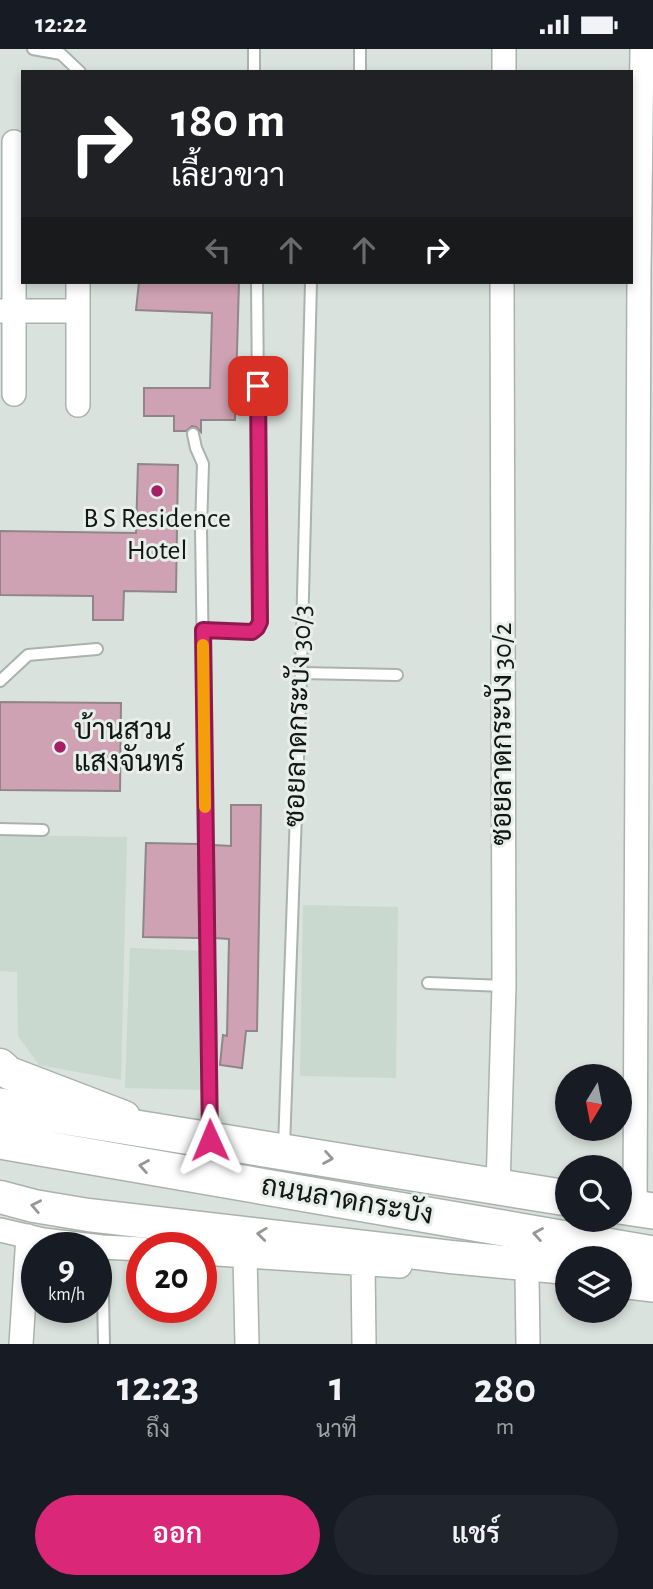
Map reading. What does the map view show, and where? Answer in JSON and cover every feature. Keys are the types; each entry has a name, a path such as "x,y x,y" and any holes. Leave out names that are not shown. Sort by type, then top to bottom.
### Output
{"main road":[{"path":"0,1065 9,1073 164,1132"},
{"name":"ถนนลาดกระบัง","path":"0,1106 555,1196"},
{"name":"ถนนลาดกระบัง","path":"0,1141 653,1254"},
{"path":"0,1198 88,1215 555,1267"},
{"path":"632,1272 653,1273"}],"street":[{"path":"504,49 504,70"},
{"path":"636,1208 646,274 642,49"},
{"path":"12,142 7,311 14,394"},
{"path":"78,284 78,405"},
{"name":"ซอยลาดกระบัง 30/2","path":"498,1187 503,986 502,284"},
{"path":"7,311 78,311"},
{"path":"0,1230 21,1234"},
{"path":"217,1254 555,1279"},
{"path":"245,1256 247,1344"},
{"path":"363,1263 363,1344"},
{"path":"527,1276 528,1344"},
{"path":"632,1287 653,1290"},
{"path":"20,1344 22,1323"}],"lane":[{"path":"33,49 62,51 78,70"},
{"path":"254,49 254,70"},
{"path":"360,49 360,70"},
{"path":"203,630 252,632 260,622 257,284"},
{"name":"ซอยลาดกระบัง 30/3","path":"284,1151 301,673 311,284"},
{"path":"193,434 203,464 201,529 210,1140"},
{"path":"0,681 28,655 97,649"},
{"path":"301,673 397,675"},
{"path":"0,829 43,830"},
{"path":"428,983 503,986"},
{"path":"104,1323 104,1344"}],"shaded area":[{"path":"0,835 127,837 121,1080 39,1065 18,1036 17,972 0,971"},
{"path":"303,905 398,907 396,1078 300,1076"},
{"path":"130,948 207,951 203,1090 125,1088"}],"building":[{"path":"139,284 239,284 235,420 201,420 201,432 192,426 186,431 174,431 174,416 144,416 144,388 210,388 212,313 136,310"},
{"path":"138,464 178,465 176,592 124,591 123,620 93,620 93,596 0,595 0,531 136,533"},
{"name":"บ้านสวน แสงจันทร์","path":"0,702 121,703 120,791 0,790"},
{"path":"231,805 261,805 257,1031 246,1031 242,1068 220,1065 223,1035 227,1036 229,939 215,938 214,845 231,846"},
{"path":"146,843 198,844 199,938 143,937"}],"slow traffic":[{"path":"203,645 205,807"}],"place":[{"name":"B S Residence Hotel","path":"157,491"},
{"name":"บ้านสวน แสงจันทร์","path":"60,747"}],"route":[{"path":"210,1140 203,630 252,632 260,622 258,386"}]}
